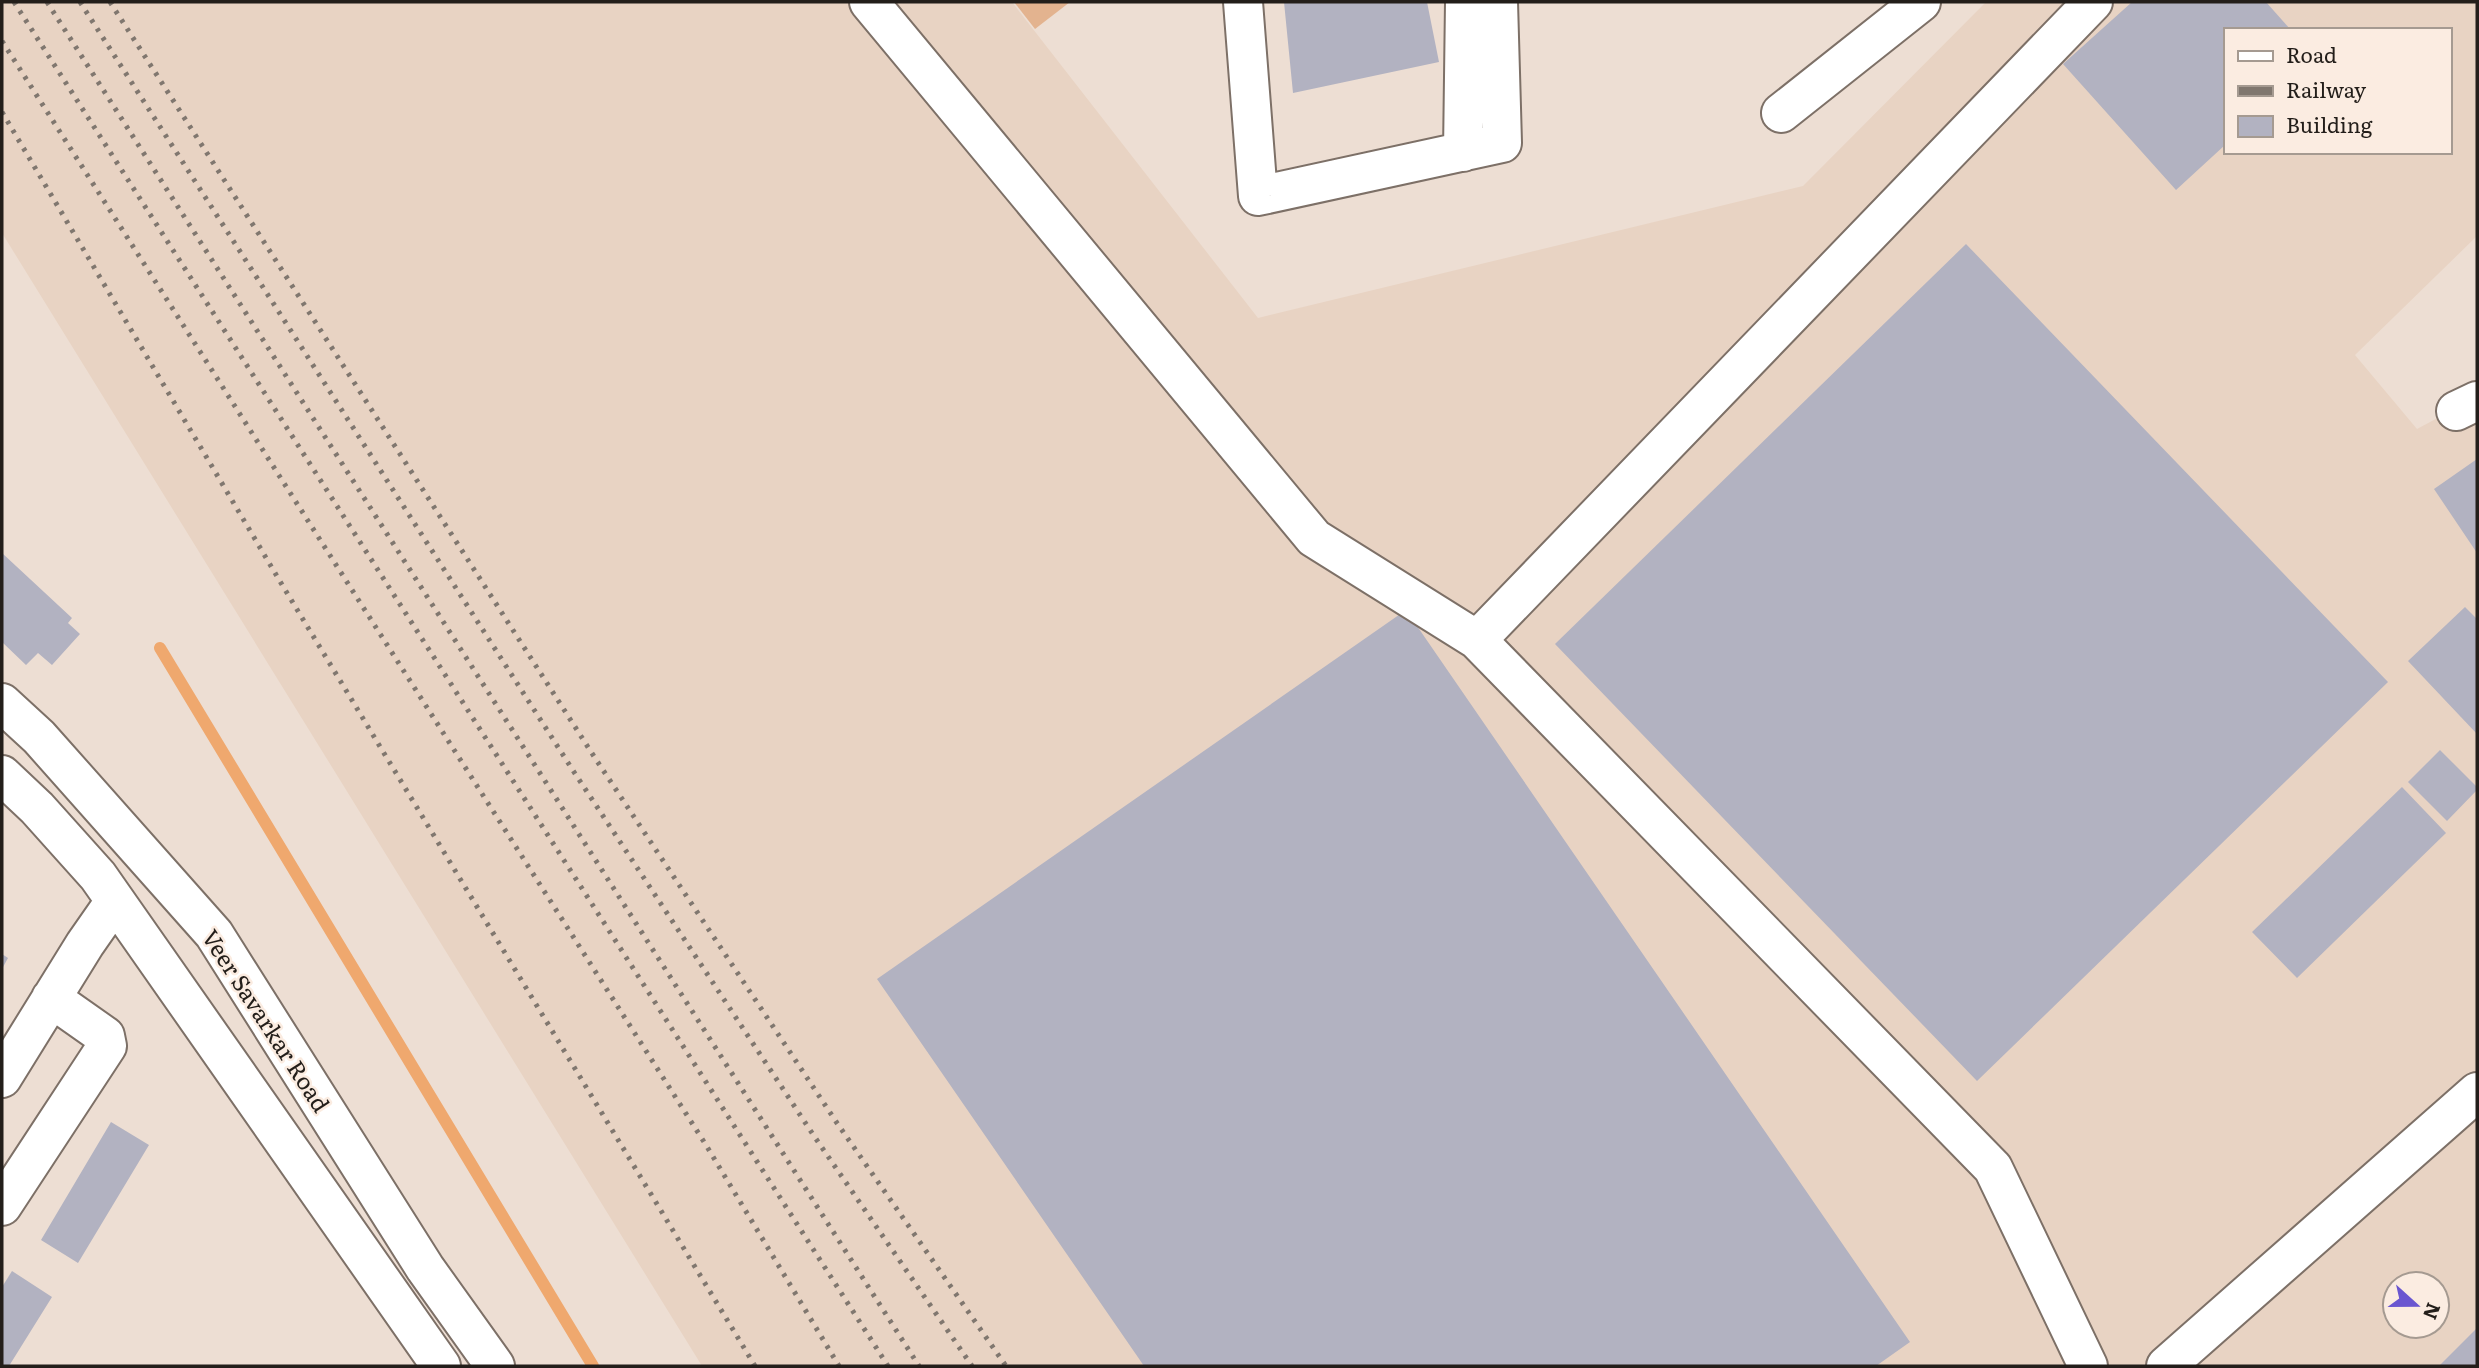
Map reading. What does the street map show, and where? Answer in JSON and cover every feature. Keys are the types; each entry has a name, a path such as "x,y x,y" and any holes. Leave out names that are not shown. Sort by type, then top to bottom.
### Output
{"street":[{"path":"869,2 1314,538 1477,640 1993,1168 2088,1366"},
{"path":"1243,2 1258,196 1502,143 1498,2"},
{"path":"1464,152 1465,2"},
{"path":"1781,113 1921,2"},
{"path":"1477,640 2093,2"},
{"name":"Veer Savarkar Road","path":"2,703 39,737 214,934 425,1268 495,1366"},
{"path":"2,775 37,808 98,876 440,1366"},
{"path":"2,1078 115,901"},
{"path":"2,1206 107,1046 105,1036 51,998"},
{"path":"2166,1366 2477,1092"}],"shaded area":[{"path":"2,2 1012,2 1258,318 1803,186 1986,2 2477,2 2477,236 2355,355 2417,429 2477,397 2477,1366 702,1366 2,233"},
{"path":"1014,2 1070,2 1035,29"}],"building":[{"path":"1284,2 1427,2 1439,62 1293,93"},
{"path":"2132,2 2266,2 2289,28 2224,28 2224,146 2176,190 2063,64"},
{"path":"1966,244 2388,682 1977,1081 1555,644"},
{"path":"2477,459 2477,553 2434,489"},
{"path":"2,553 72,618 68,623 80,634 52,665 38,653 26,665 2,642"},
{"path":"2465,607 2477,619 2477,734 2408,661"},
{"path":"1406,610 1910,1342 1876,1366 1144,1366 877,979"},
{"path":"2440,750 2477,787 2447,821 2408,782"},
{"path":"2402,787 2446,833 2297,978 2252,932"},
{"path":"2,954 8,958 2,969"},
{"path":"111,1122 149,1145 78,1263 41,1240"},
{"path":"12,1271 52,1297 9,1366 2,1366 2,1287"},
{"path":"2477,1328 2477,1366 2439,1366"}],"waterway":[{"path":"160,648 593,1366"}],"railway":[{"path":"14,2 888,1366"},
{"path":"47,2 919,1366"},
{"path":"80,2 574,772 814,1136 972,1366"},
{"path":"110,2 595,758 837,1123 1006,1366"},
{"path":"2,41 706,1145 839,1366"},
{"path":"2,112 281,583 755,1366"}]}
